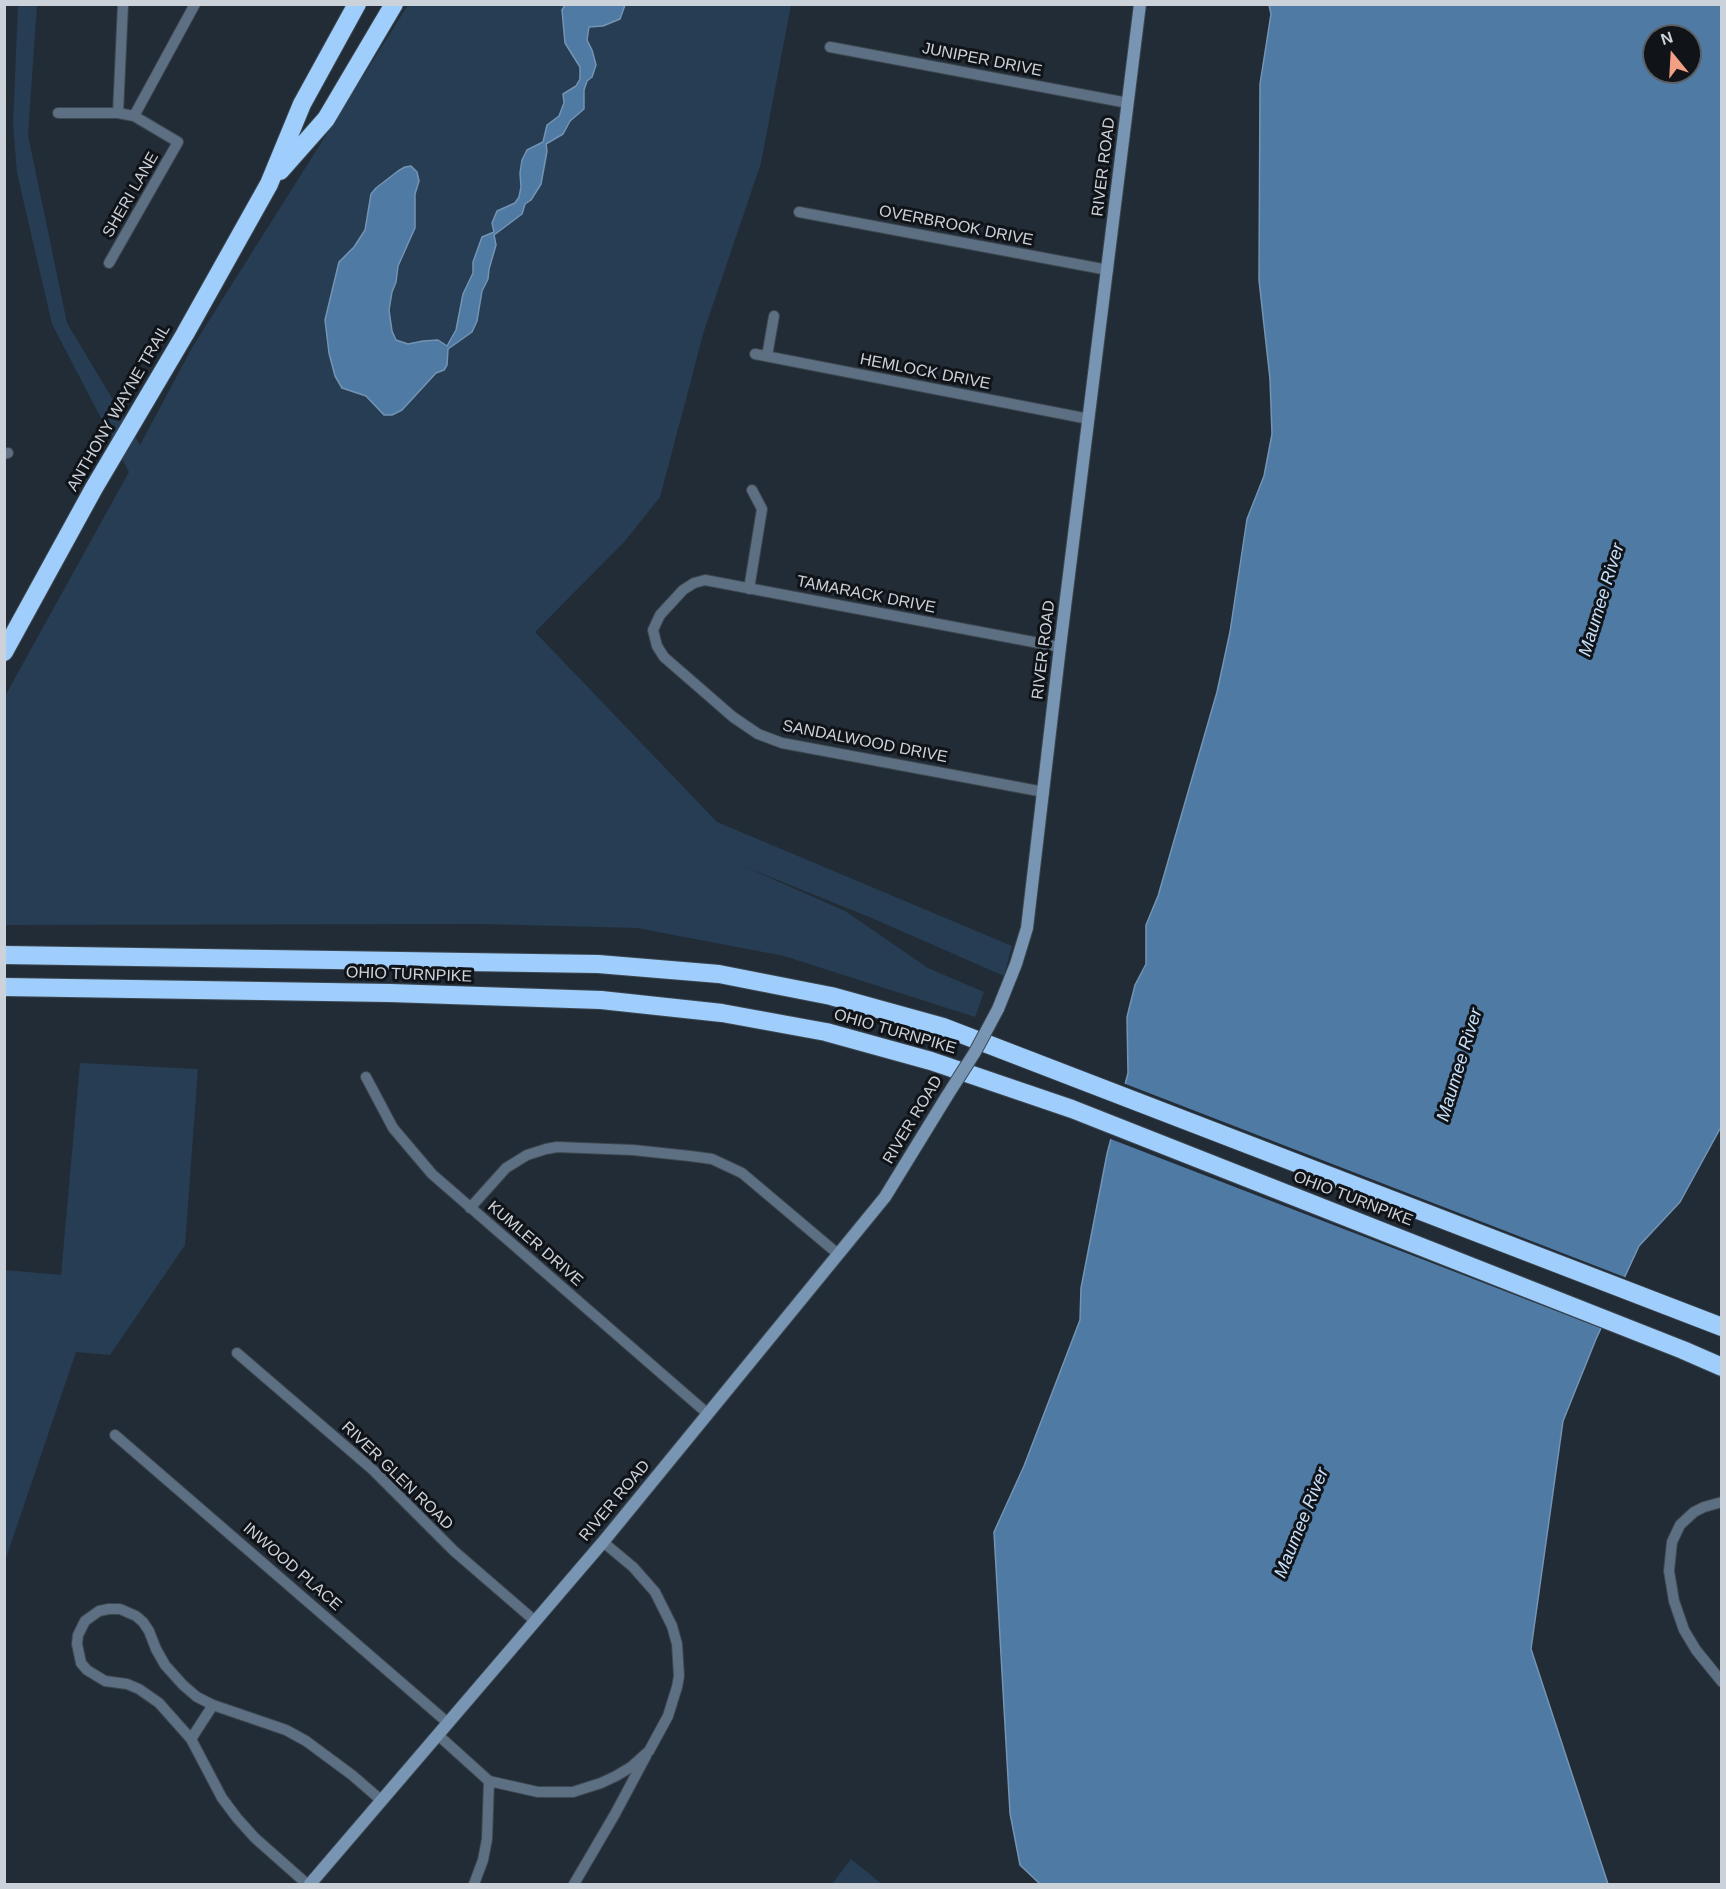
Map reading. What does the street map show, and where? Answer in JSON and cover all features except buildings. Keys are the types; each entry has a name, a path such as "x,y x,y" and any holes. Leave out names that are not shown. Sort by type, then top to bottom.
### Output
{"highway":[{"name":"ANTHONY WAYNE TRAIL","path":"4,652 94,488 185,334 269,184 302,104 357,4"},
{"name":"ANTHONY WAYNE TRAIL","path":"269,184 326,118 394,4"},
{"name":"OHIO TURNPIKE","path":"4,955 598,964 719,975 831,996 943,1027 1722,1328"},
{"name":"OHIO TURNPIKE","path":"4,987 390,993 590,1000 722,1013 826,1032 931,1061 1072,1109 1722,1367"}],"street":[{"path":"118,113 123,4"},
{"path":"58,113 118,113 134,116 195,4"},
{"name":"RIVER ROAD","path":"309,1884 382,1802 603,1542 885,1197 975,1052 998,1009 1009,984 1027,928 1140,4"},
{"name":"JUNIPER DRIVE","path":"830,47 1128,103"},
{"name":"SHERI LANE","path":"109,263 178,142 134,116"},
{"name":"OVERBROOK DRIVE","path":"799,212 1108,270"},
{"path":"767,356 774,316"},
{"name":"HEMLOCK DRIVE","path":"755,354 1089,419"},
{"path":"749,589 762,509 752,490"},
{"name":"TAMARACK DRIVE","path":"672,601 693,583 705,580 1060,646"},
{"name":"SANDALWOOD DRIVE","path":"672,601 660,615 653,630 657,646 664,657 733,717 758,734 782,743 1044,792"},
{"name":"KUMLER DRIVE","path":"366,1077 393,1128 432,1174 708,1414"},
{"path":"470,1208 506,1168 527,1155 546,1149 557,1147 633,1150 690,1156 711,1159 742,1173 838,1254"},
{"name":"RIVER GLEN ROAD","path":"237,1353 373,1470 454,1551 535,1621"},
{"name":"INWOOD PLACE","path":"115,1435 448,1723"},
{"path":"1722,1502 1694,1512 1680,1526 1672,1542 1669,1571 1674,1601 1684,1630 1696,1650 1722,1682"},
{"path":"574,1884 615,1815 668,1716 679,1676 677,1644 672,1626 656,1592 633,1567 603,1542"},
{"path":"309,1884 255,1838 237,1818 222,1798 191,1739 150,1695 127,1684 105,1681 87,1670 81,1663 77,1644 78,1635 85,1621 99,1611 109,1609 120,1609 136,1616 149,1631 156,1649 173,1676 197,1696 213,1705 286,1730 306,1740 352,1774 382,1802"},
{"path":"191,1739 213,1705"},
{"path":"438,1736 489,1781 538,1792 573,1792 616,1776 648,1751"},
{"path":"474,1884 483,1860 487,1839 489,1781"}],"shaded area":[{"path":"18,5 37,5 28,135 67,323 140,445 193,346 408,5 791,5 761,163 704,331 660,497 625,541 535,632 717,822 1012,946 1004,976 874,919 743,866 845,911 928,968 984,992 975,1017 784,956 637,928 482,924 5,925 5,696 129,472 52,324 17,173 13,125"},
{"path":"80,1063 198,1069 185,1245 110,1355 76,1352 5,1561 5,1270 61,1275"},
{"path":"851,1859 882,1884 832,1884"}],"water":[{"path":"565,5 625,5 620,19 603,26 589,27 587,40 596,65 584,90 584,109 570,121 563,134 546,144 547,151 541,184 531,200 525,204 522,214 494,235 496,245 488,279 482,291 477,321 472,332 448,349 447,365 444,370 436,373 402,410 392,415 384,415 366,396 342,388 335,376 329,353 325,320 339,262 354,247 365,230 371,194 398,171 411,166 417,172 419,181 415,194 415,228 398,266 392,292 389,310 392,331 396,340 408,344 438,340 447,346 456,330 463,294 473,273 473,262 482,237 494,232 492,223 497,211 515,203 519,197 522,160 527,150 543,142 547,125 559,116 564,103 563,94 576,86 580,79 580,67 565,43 562,10"},
{"name":"Maumee River","path":"1269,5 1721,5 1721,1127 1680,1202 1639,1246 1596,1339 1563,1421 1531,1649 1608,1884 1040,1884 1020,1865 1010,1813 994,1532 1024,1466 1080,1320 1081,1288 1107,1154 1128,1073 1127,1017 1135,985 1146,964 1146,925 1158,896 1217,692 1230,632 1247,519 1264,476 1272,434 1270,379 1259,280 1260,84 1271,14"}],"pier":[{"path":"1123,1083 1627,1278 1603,1329 1108,1138"}]}
